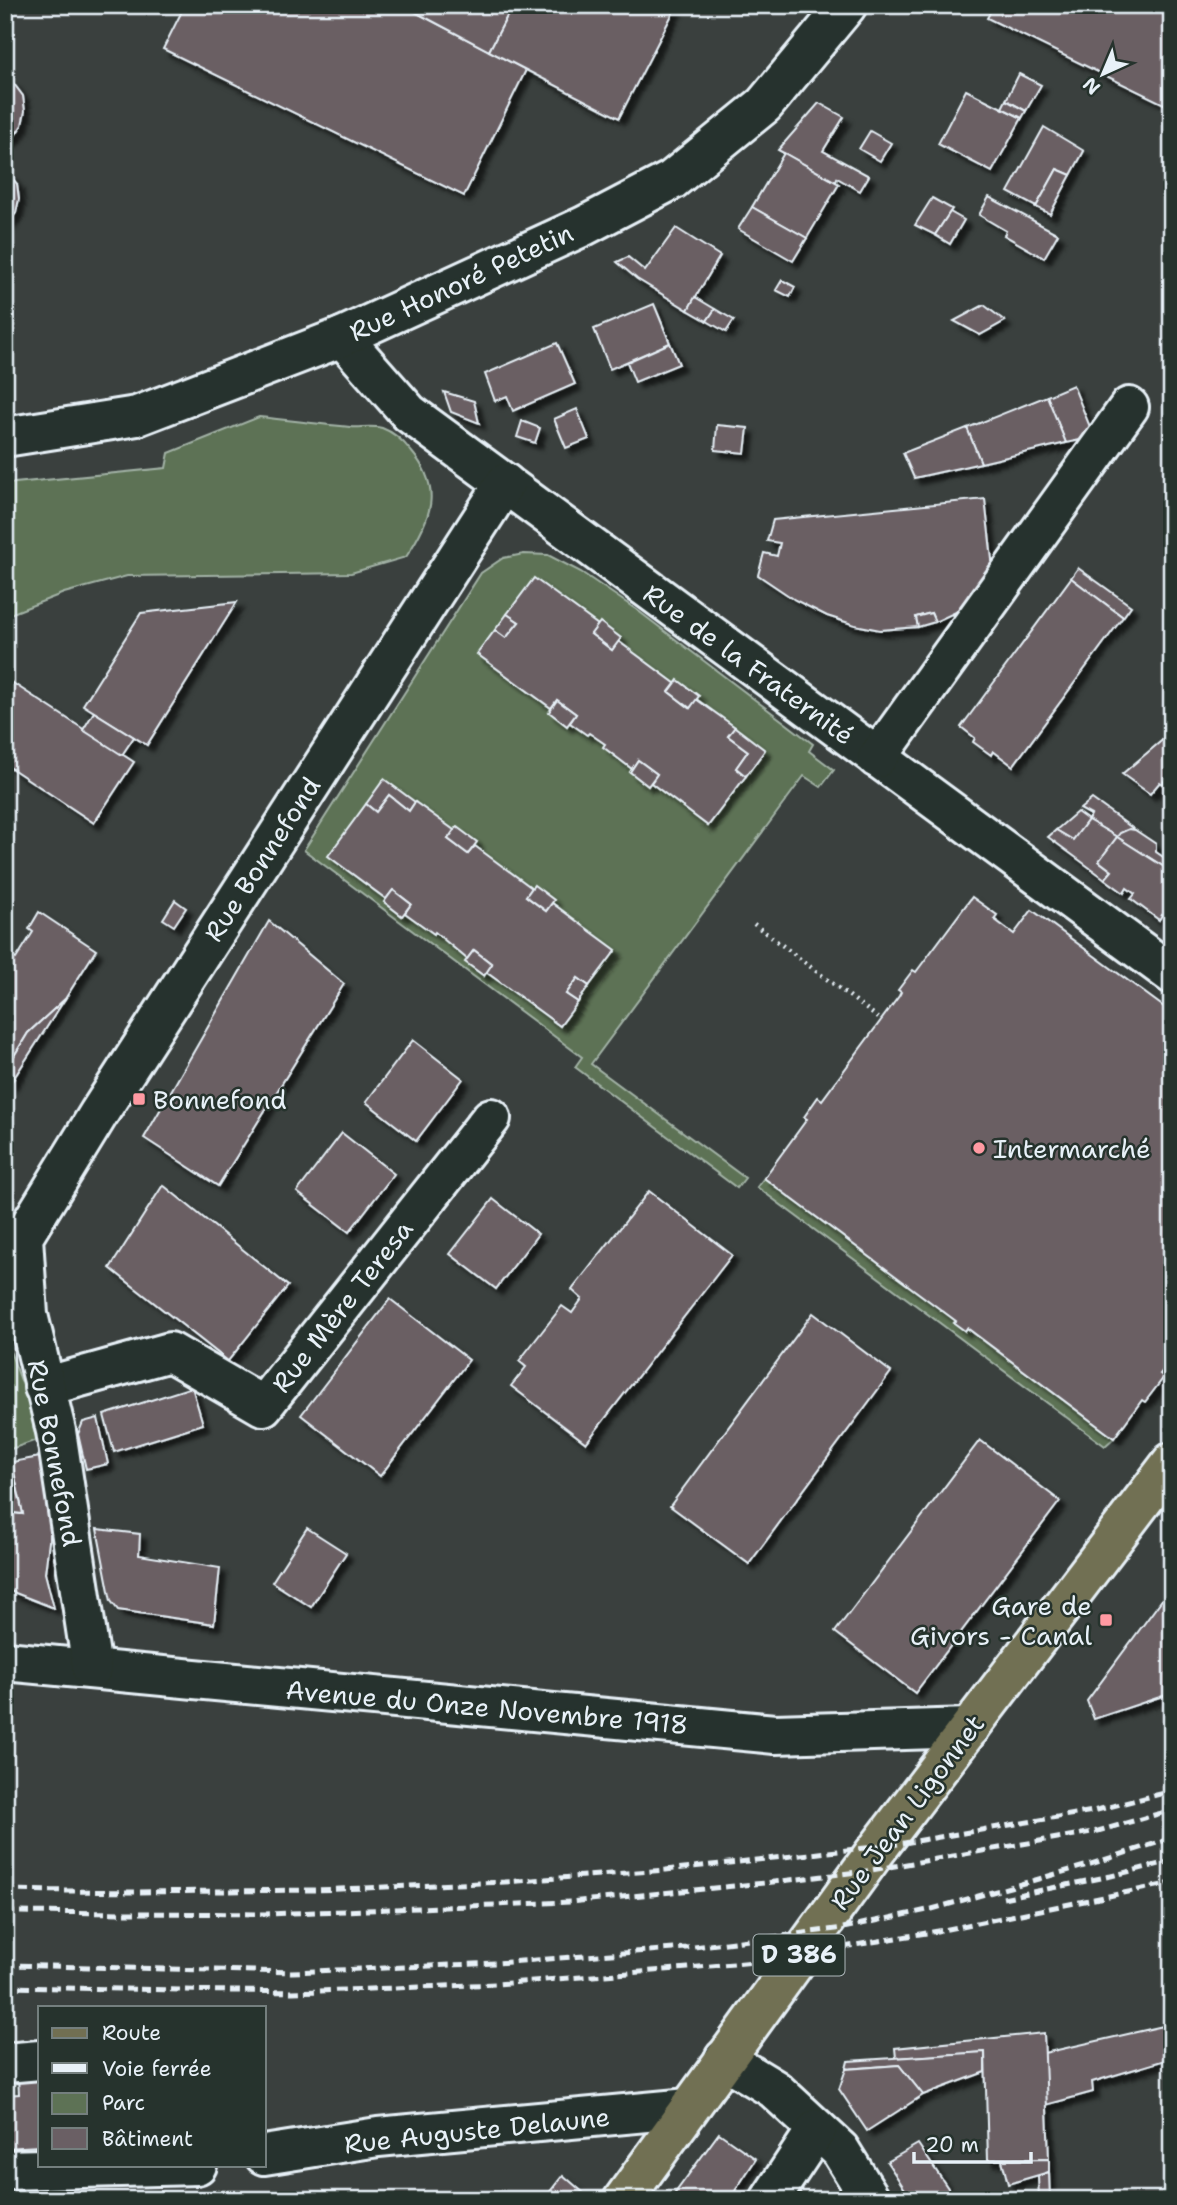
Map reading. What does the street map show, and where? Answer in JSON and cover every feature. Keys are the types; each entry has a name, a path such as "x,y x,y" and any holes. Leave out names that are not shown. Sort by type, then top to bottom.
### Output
{"main road":[{"name":"Rue Jean Ligonnet","path":"623,2200 874,1852 1172,1462"}],"street":[{"name":"Rue Honoré Petetin","path":"5,437 137,416 342,337 584,226 672,180 764,105 847,5"},
{"name":"Rue de la Fraternité","path":"342,337 409,413 1172,974"},
{"path":"877,758 1129,407"},
{"name":"Rue Bonnefond","path":"92,1669 56,1431 11,1238 99,1113 505,483"},
{"name":"Rue Mère Teresa","path":"44,1387 170,1352 263,1406 491,1118"},
{"name":"Avenue du Onze Novembre 1918","path":"5,1661 775,1734 970,1728"},
{"path":"724,2059 774,2089 840,2150 871,2200"},
{"path":"5,2063 38,2060"},
{"name":"Rue Auguste Delaune","path":"266,2155 378,2137 689,2108"},
{"path":"770,2200 817,2129"},
{"path":"5,2170 159,2166"}],"path":[{"path":"754,924 881,1020"}],"green space":[{"path":"259,417 350,427 378,427 402,441 421,465 431,491 427,517 406,557 351,573 127,576 64,593 5,616 5,484 166,468 169,453"},
{"path":"524,554 548,555 581,572 637,610 813,744 809,751 834,770 821,787 804,776 591,1064 745,1178 737,1188 575,1067 582,1057 304,850 481,573 503,558"},
{"path":"764,1178 1114,1438 1105,1446 757,1187"},
{"path":"5,1338 34,1415 33,1428 37,1440 5,1451"}],"building":[{"path":"185,5 402,5 526,70 464,196 163,49"},
{"path":"402,5 513,5 489,51"},
{"path":"513,5 677,5 619,118 489,51"},
{"path":"994,5 1172,5 1172,108 987,18"},
{"path":"1019,74 1041,85 1026,111 1006,100"},
{"path":"5,78 14,84 23,96 25,111 22,125 14,137 5,143"},
{"path":"966,90 1022,118 992,172 938,144"},
{"path":"1006,100 1026,111 1022,118 1002,108"},
{"path":"819,103 844,117 823,151 869,176 860,191 837,178 836,182 778,150"},
{"path":"1044,127 1084,151 1071,175 1057,169 1036,207 1008,192"},
{"path":"870,131 891,143 880,161 859,149"},
{"path":"784,153 839,184 807,238 752,207"},
{"path":"5,169 17,184 19,199 16,213 5,227"},
{"path":"1057,169 1071,175 1050,214 1036,207"},
{"path":"989,197 1058,234 1044,258 1004,235 1006,231 979,215"},
{"path":"932,198 952,209 935,235 915,225"},
{"path":"752,207 807,238 793,261 738,229"},
{"path":"950,212 964,220 950,244 935,235"},
{"path":"676,228 720,256 688,310 637,279 617,262 628,257 645,271"},
{"path":"782,280 795,287 790,297 776,290"},
{"path":"695,297 715,309 707,321 688,310"},
{"path":"654,304 670,343 610,369 594,329"},
{"path":"984,305 1005,321 980,335 954,321"},
{"path":"715,309 734,320 726,332 707,321"},
{"path":"557,343 575,384 513,411 507,396 495,401 485,374"},
{"path":"670,343 679,364 635,382 627,362"},
{"path":"1073,385 1094,437 1066,443 1047,396"},
{"path":"444,392 474,401 479,423 451,412"},
{"path":"1047,396 1066,443 981,463 967,428"},
{"path":"577,409 589,439 566,448 554,419"},
{"path":"522,421 540,428 535,443 517,437"},
{"path":"717,425 748,428 745,453 715,450"},
{"path":"967,428 981,463 914,478 903,453"},
{"path":"985,499 994,577 972,600 956,612 935,622 931,613 916,617 918,627 880,630 855,625 827,616 795,600 758,575 764,553 777,556 780,543 767,541 773,520"},
{"path":"1078,568 1131,606 1123,617 1071,578"},
{"path":"534,578 598,625 591,634 612,650 618,641 676,684 669,692 690,708 696,699 735,727 728,736 748,751 736,768 746,776 708,826 651,783 657,774 638,760 632,769 603,747 605,744 570,723 576,714 557,700 551,708 477,654 495,630 506,638 519,622 507,614"},
{"path":"1071,578 1123,617 1013,766 993,751 991,755 973,742 975,738 961,727"},
{"path":"237,602 147,745 83,705 141,613"},
{"path":"931,613 935,622 918,627 916,617"},
{"path":"507,614 519,622 506,638 495,630"},
{"path":"600,622 621,638 612,650 591,634"},
{"path":"5,678 134,762 94,823 5,764"},
{"path":"678,680 699,696 690,708 669,692"},
{"path":"557,700 576,714 567,726 549,712"},
{"path":"94,712 134,737 122,755 83,730"},
{"path":"735,727 765,750 746,776 736,768 748,751 728,736"},
{"path":"1172,732 1172,772 1150,794 1122,774"},
{"path":"638,760 657,774 648,786 630,772"},
{"path":"384,779 415,802 409,811 389,795 376,812 366,804"},
{"path":"389,795 409,811 415,802 454,830 448,839 468,854 475,846 532,888 526,896 546,911 552,903 616,950 589,986 578,978 566,994 578,1002 560,1026 486,972 492,964 474,950 467,959 435,932 434,934 405,913 411,904 393,890 386,899 328,856 366,804 376,812"},
{"path":"1092,799 1135,830 1124,831 1117,837 1088,820 1091,815 1080,809"},
{"path":"1077,812 1088,820 1073,840 1056,830"},
{"path":"1088,820 1117,837 1099,861 1112,871 1105,879 1048,837 1056,830 1073,840"},
{"path":"457,827 477,842 468,854 448,839"},
{"path":"1129,829 1156,844 1156,852 1172,863 1172,872 1117,837"},
{"path":"1117,837 1172,872 1172,930 1167,926 1170,920 1162,915 1159,920 1131,899 1135,894 1127,888 1124,893 1105,879 1112,871 1099,861"},
{"path":"534,885 554,900 546,911 526,896"},
{"path":"393,890 411,904 402,916 384,902"},
{"name":"Intermarché","path":"972,897 997,915 994,919 1014,934 1032,910 1172,1013 1172,1359 1160,1374 1164,1377 1145,1402 1142,1400 1114,1438 967,1328 965,1331 954,1323 956,1321 764,1178 807,1119 804,1117 818,1097 822,1100 899,996 901,992 898,990 913,970 916,972"},
{"path":"175,900 186,908 174,926 163,919"},
{"path":"39,912 96,950 65,999 28,1033 11,1061 14,1078 5,1091 5,965 11,956 16,959 33,932 29,929"},
{"path":"269,921 344,984 218,1186 144,1138"},
{"path":"474,950 492,964 484,976 465,962"},
{"path":"578,978 589,986 578,1002 566,994"},
{"path":"65,999 14,1078 11,1061 28,1033"},
{"path":"413,1040 463,1079 416,1141 366,1102"},
{"path":"342,1133 394,1174 349,1232 297,1192"},
{"path":"163,1185 288,1286 228,1361 110,1268"},
{"path":"649,1191 732,1255 586,1443 511,1386 526,1367 519,1361 562,1306 572,1313 582,1299 572,1290"},
{"path":"493,1199 538,1234 496,1289 450,1254"},
{"path":"390,1299 469,1360 380,1476 301,1415"},
{"path":"813,1313 891,1372 749,1564 670,1506"},
{"path":"192,1387 203,1424 114,1452 104,1415"},
{"path":"98,1418 108,1464 86,1469 78,1434 83,1422"},
{"path":"980,1440 1060,1501 915,1693 835,1632"},
{"path":"40,1457 52,1518 45,1573 54,1608 5,1589 5,1512 23,1514 12,1462"},
{"path":"13,1470 23,1514 5,1512 5,1471"},
{"path":"307,1528 346,1553 311,1607 272,1582"},
{"path":"97,1529 140,1534 139,1555 220,1568 214,1624 118,1610 111,1601"},
{"path":"1172,1586 1172,1693 1094,1719 1087,1701"},
{"path":"1172,2024 1172,2058 1092,2082 1093,2092 1046,2105 1044,2053"},
{"path":"1044,2033 1049,2159 988,2160 985,2052 896,2058 895,2048"},
{"path":"985,2052 985,2072 923,2095 899,2065 846,2069 848,2061"},
{"path":"899,2065 923,2095 867,2131 839,2089 846,2069"},
{"path":"38,2076 38,2146 5,2148 5,2095 19,2094 18,2077"},
{"path":"719,2133 756,2159 729,2200 670,2200"},
{"path":"918,2144 956,2200 912,2200 887,2162"},
{"path":"1049,2159 1049,2172 1008,2184 1002,2160"},
{"path":"1049,2172 1050,2200 1039,2200 1038,2176"},
{"path":"563,2175 586,2195 583,2200 519,2200 520,2193 548,2194"},
{"path":"1098,2193 1127,2200 1096,2200"}],"railway":[{"path":"5,1890 316,1890 505,1882 666,1870 892,1845 1093,1811 1172,1791"},
{"path":"5,1912 266,1914 570,1902 866,1871 1098,1831 1172,1810"},
{"path":"5,1965 292,1972 497,1963 686,1948 843,1928 932,1909 1172,1838"},
{"path":"1003,1898 1172,1861"},
{"path":"5,1987 293,1992 497,1984 688,1968 755,1962 938,1931 1172,1883"}],"place":[{"name":"Bonnefond","path":"139,1099"},
{"name":"Intermarché","path":"979,1148"},
{"name":"Gare de Givors - Canal","path":"1106,1620"}]}
